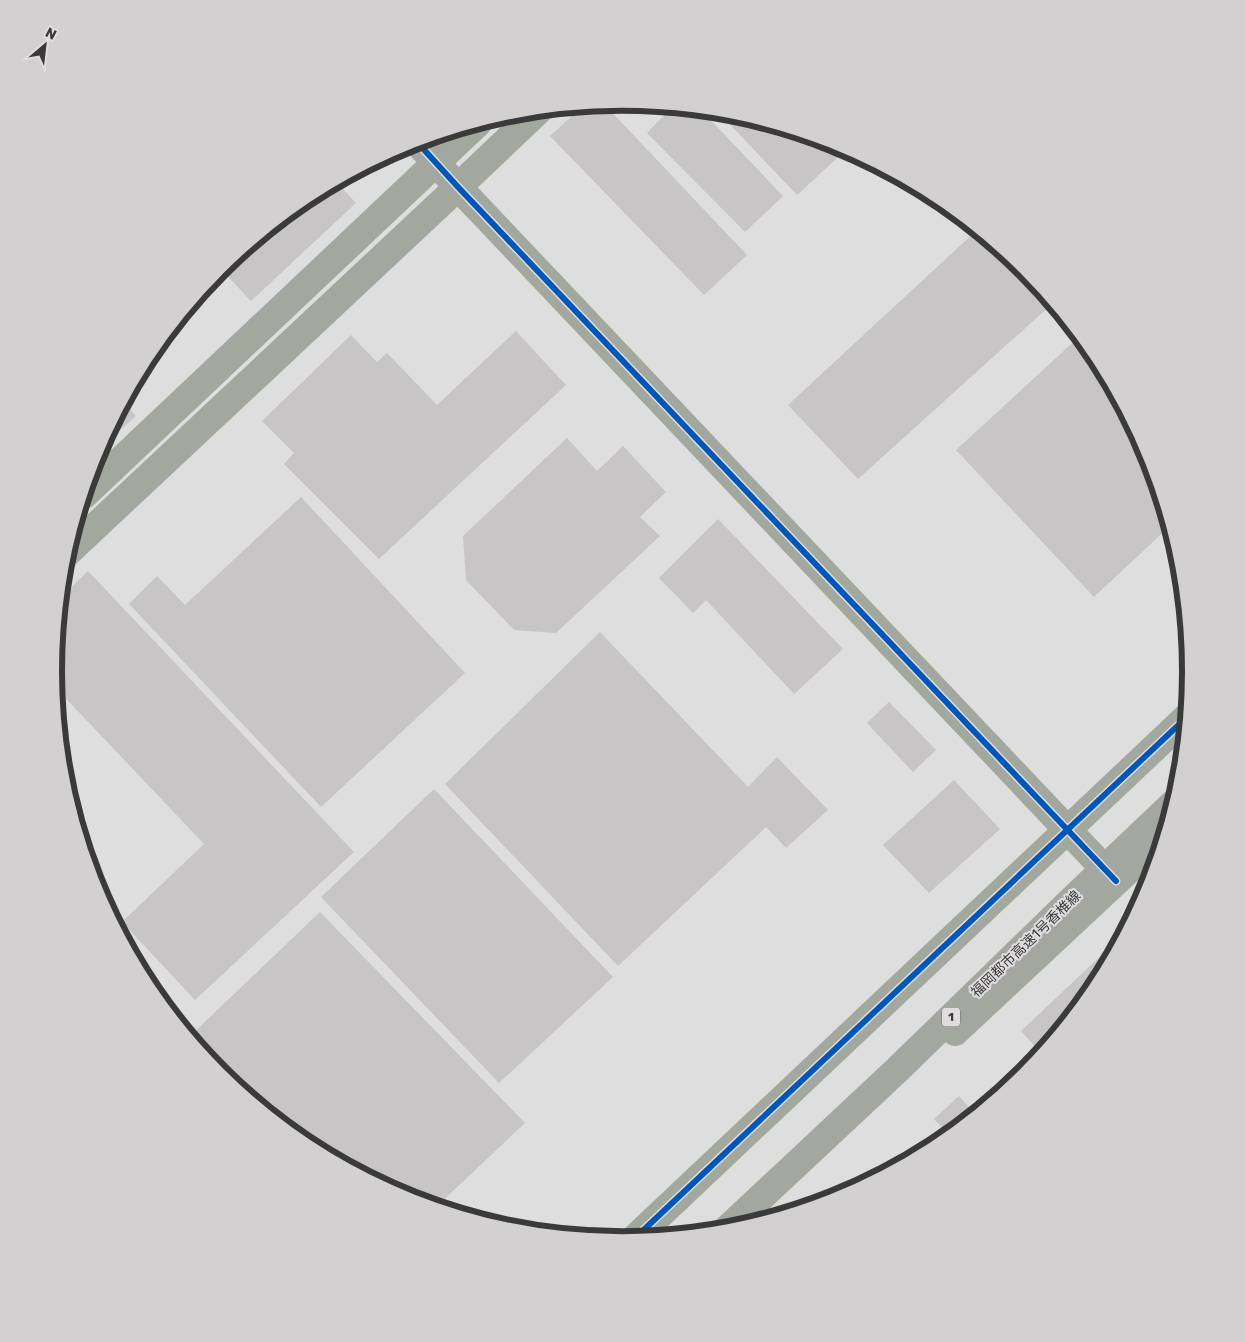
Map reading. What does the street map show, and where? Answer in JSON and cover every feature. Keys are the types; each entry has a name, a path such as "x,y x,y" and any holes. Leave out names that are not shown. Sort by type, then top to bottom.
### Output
{"highway":[{"name":"福岡都市高速1号香椎線","path":"738,1219 897,1070 1164,813"},
{"name":"福岡都市高速1号香椎線","path":"754,1215 1158,835"}],"street":[{"path":"78,543 529,119"},
{"path":"94,485 467,133"},
{"path":"423,148 1116,881"},
{"path":"643,1230 1180,724"},
{"path":"763,1213 1155,846"}],"building":[{"path":"611,111 747,255 704,295 550,136 575,113"},
{"path":"666,113 709,118 783,196 745,232 647,133"},
{"path":"727,121 767,130 840,155 797,195"},
{"path":"341,187 356,203 251,301 227,275 253,250 282,227 311,205"},
{"path":"972,234 992,250 1048,307 858,479 788,405"},
{"path":"516,331 566,385 379,559 284,464 294,453 262,421 351,335 377,362 387,353 437,405"},
{"path":"1075,341 1125,423 1153,491 1164,531 1094,597 956,450"},
{"path":"129,408 136,416 115,435"},
{"path":"567,438 597,471 623,446 666,492 640,517 660,536 556,633 514,630 466,580 463,536"},
{"path":"301,497 465,673 321,807 129,604 157,576 185,605"},
{"path":"718,519 843,649 794,694 706,600 693,613 659,578"},
{"path":"88,571 354,852 195,1000 122,922 204,844 63,696 62,671 68,590"},
{"path":"600,632 748,787 777,757 828,810 786,848 766,827 618,966 445,784"},
{"path":"889,702 936,750 913,772 867,723"},
{"path":"954,780 1000,829 929,893 883,845"},
{"path":"434,789 613,977 499,1083 321,897"},
{"path":"320,912 525,1123 442,1201 375,1173 311,1137 253,1092 194,1032"},
{"path":"1108,949 1067,1012 1036,1048 1021,1031"},
{"path":"959,1096 971,1109 944,1130 934,1119"}],"cycle path":[{"path":"423,148 1116,881"},
{"path":"643,1230 1180,724"}]}
